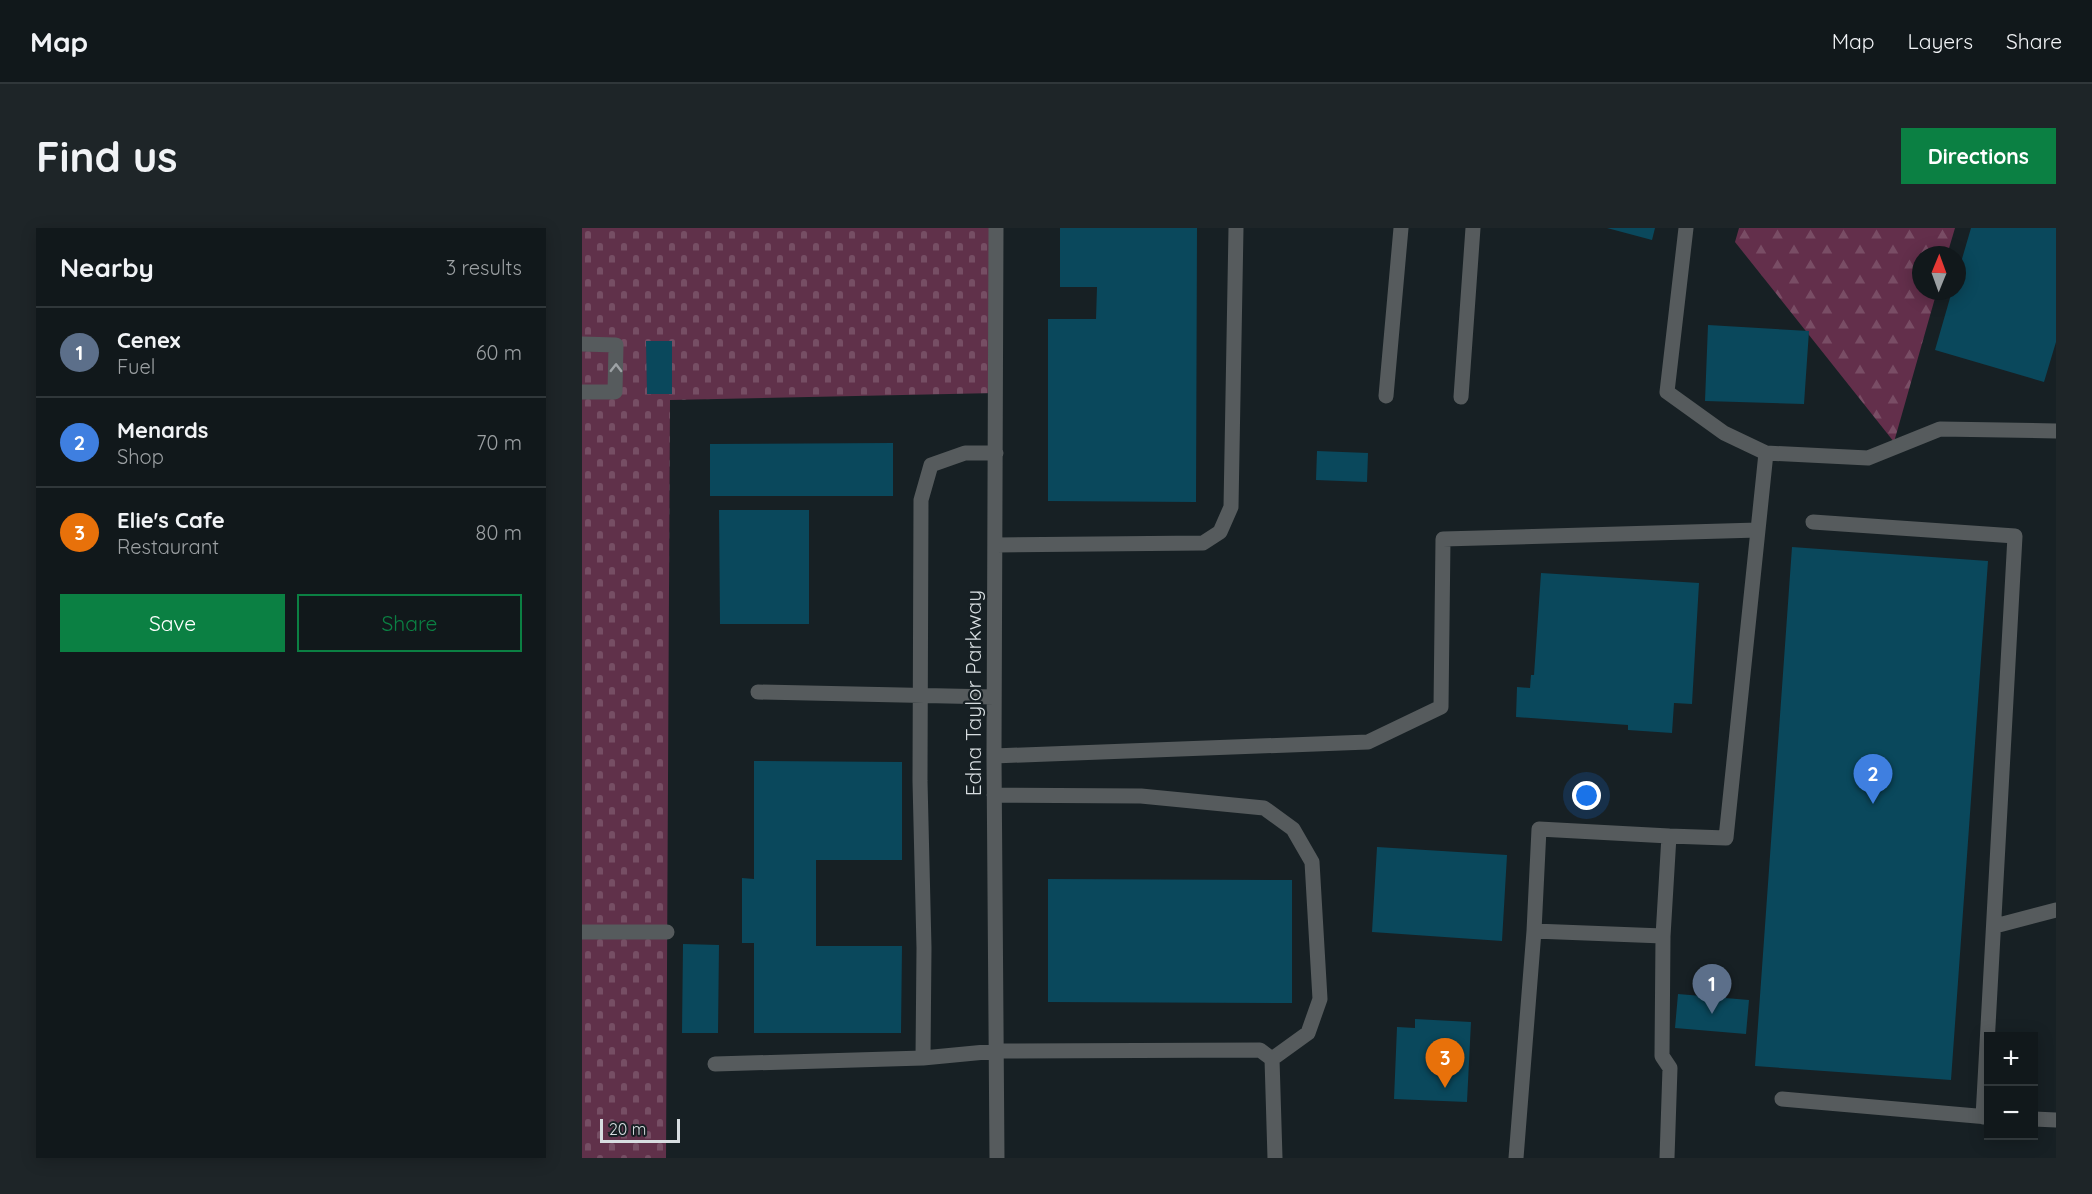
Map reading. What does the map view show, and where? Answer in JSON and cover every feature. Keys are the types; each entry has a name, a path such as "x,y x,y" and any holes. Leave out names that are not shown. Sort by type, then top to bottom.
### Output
{"street":[{"name":"Edna Taylor Parkway","path":"996,228 994,795 997,1158"},
{"path":"996,545 1203,543 1220,532 1231,507 1236,228"},
{"path":"1386,396 1401,228"},
{"path":"1461,397 1473,228"},
{"path":"1686,228 1667,392 1724,433 1766,453 1868,458 1940,429 2056,431"},
{"path":"582,344 616,345 615,392 582,392"},
{"path":"923,1058 921,500 931,465 965,453 996,453"},
{"path":"1516,1158 1534,931 1539,829 1726,838 1766,453"},
{"path":"1813,522 2015,536 1987,1086"},
{"path":"994,756 1368,742 1441,707 1443,539 1758,530"},
{"path":"758,692 994,697"},
{"path":"994,795 1141,796 1264,808 1293,829 1312,862 1320,999 1308,1033 1272,1059"},
{"path":"1667,1158 1670,1068 1662,1056 1663,936 1669,836"},
{"path":"1995,926 2056,910"},
{"path":"1534,931 1663,936"},
{"path":"582,932 667,932"},
{"path":"715,1064 923,1058 996,1052 1260,1050 1272,1059"},
{"path":"1272,1059 1275,1158"},
{"path":"1782,1099 1984,1117"},
{"path":"2038,1119 2056,1120"}],"green space":[{"path":"582,228 996,228 996,393 670,400 666,1158 582,1158"},
{"path":"1739,228 1955,228 1950,246 1912,246 1912,300 1934,300 1894,442 1735,242"}],"building":[{"path":"1060,228 1197,228 1196,502 1048,501 1048,319 1096,319 1097,287 1060,287"},
{"path":"1607,228 1655,228 1652,240"},
{"path":"1971,228 2056,228 2056,342 2044,382 1935,350 1949,300 1966,300 1966,246"},
{"path":"1708,325 1809,331 1804,404 1705,401"},
{"path":"646,341 672,341 672,394 647,394"},
{"path":"893,443 893,496 710,496 710,444"},
{"path":"1317,451 1368,453 1367,482 1316,480"},
{"path":"719,510 809,510 809,624 720,624"},
{"path":"1792,547 1988,561 1951,1080 1755,1066"},
{"path":"1541,573 1699,583 1692,704 1674,703 1672,733 1628,730 1628,725 1516,717 1517,687 1530,688 1531,675 1534,675"},
{"path":"754,761 902,762 902,860 816,860 816,946 902,946 901,1033 754,1033 754,943 742,943 742,878 754,879"},
{"path":"1377,847 1507,855 1502,941 1372,932"},
{"path":"1048,879 1292,880 1292,1003 1048,1002"},
{"path":"683,944 719,945 718,1033 682,1033"},
{"path":"1678,994 1749,1000 1746,1034 1675,1028"},
{"path":"1415,1019 1471,1022 1467,1102 1394,1099 1397,1027 1415,1028"}],"place":[{"name":"Menards","path":"1873,804"},
{"name":"Cenex","path":"1712,1014"},
{"name":"Elie's Cafe","path":"1445,1088"}]}
